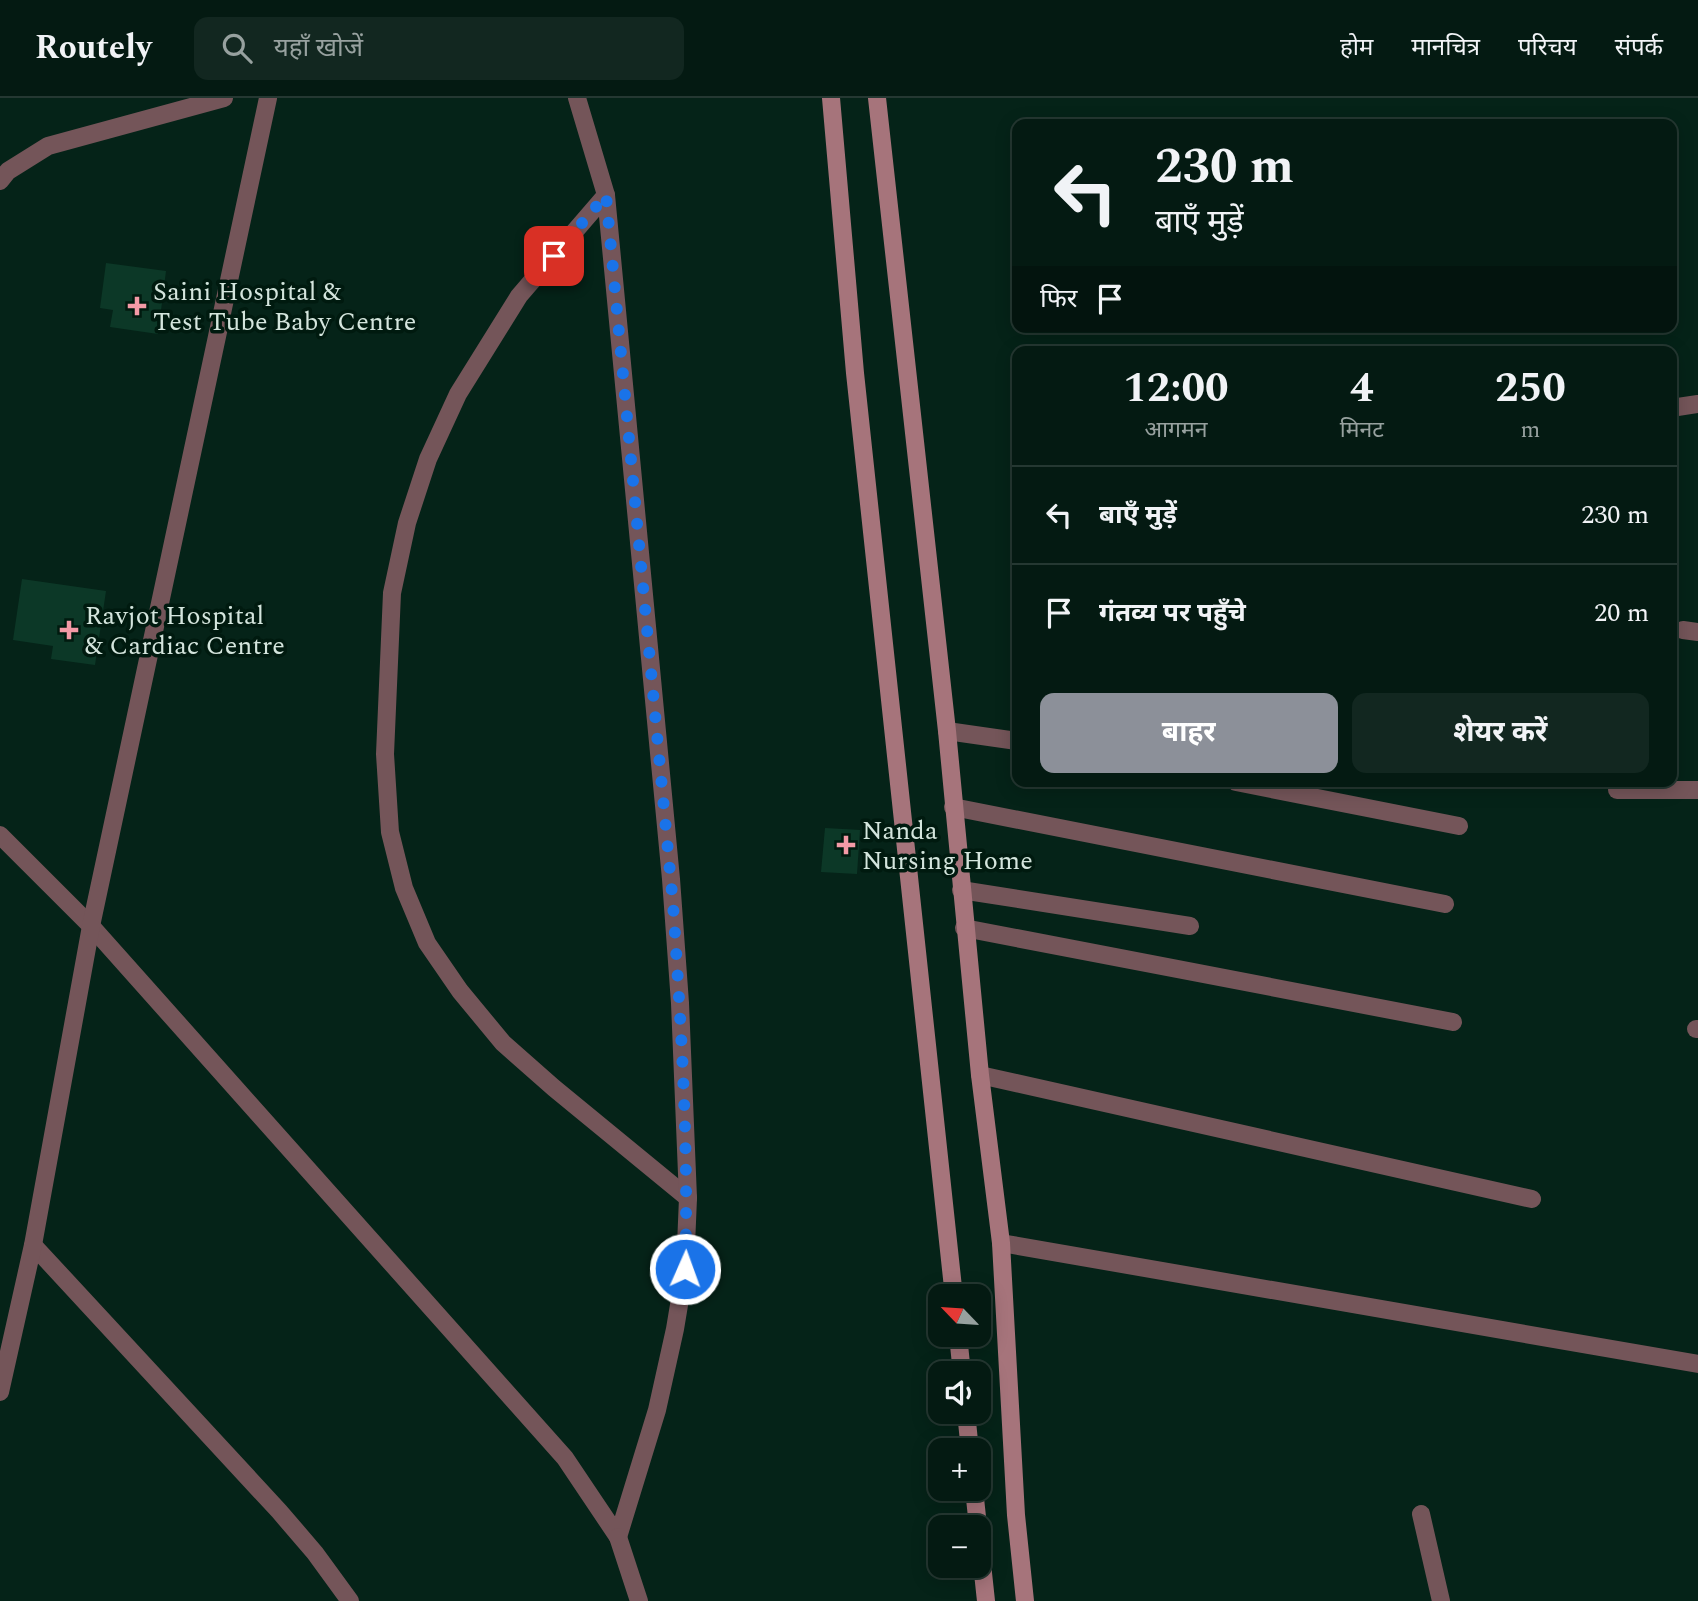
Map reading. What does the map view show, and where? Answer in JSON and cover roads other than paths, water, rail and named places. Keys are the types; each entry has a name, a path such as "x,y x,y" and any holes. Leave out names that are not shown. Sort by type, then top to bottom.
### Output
{"main road":[{"path":"831,98 855,373 953,1284"},
{"path":"877,98 947,732 980,1076 1001,1243 1016,1515 1025,1601"},
{"path":"975,1501 986,1601"}],"street":[{"path":"0,181 8,171 48,146 224,98"},
{"path":"0,1392 33,1245 91,926 268,98"},
{"path":"577,98 606,195 671,879 680,1003 688,1198 685,1269 675,1329 657,1410 618,1537"},
{"path":"606,195 519,296 458,394 428,458 407,523 392,593 385,754 390,832 404,888 427,943 460,991 503,1043 688,1198"},
{"path":"1677,407 1698,404"},
{"path":"947,732 1012,740"},
{"path":"1261,787 1459,826"},
{"path":"1617,790 1698,790"},
{"path":"953,807 1445,904"},
{"path":"0,835 91,926 565,1458 618,1537 639,1601"},
{"path":"961,890 1190,926"},
{"path":"964,928 1452,1022"},
{"path":"980,1076 1532,1199"},
{"path":"1001,1243 1698,1364"},
{"path":"33,1245 279,1511 315,1553 350,1601"},
{"path":"1421,1514 1441,1601"}],"place":[{"name":"Saini Hospital & Test Tube Baby Centre","path":"137,306"},
{"name":"Ravjot Hospital & Cardiac Centre","path":"69,630"},
{"name":"Nanda Nursing Home","path":"846,845"}]}
